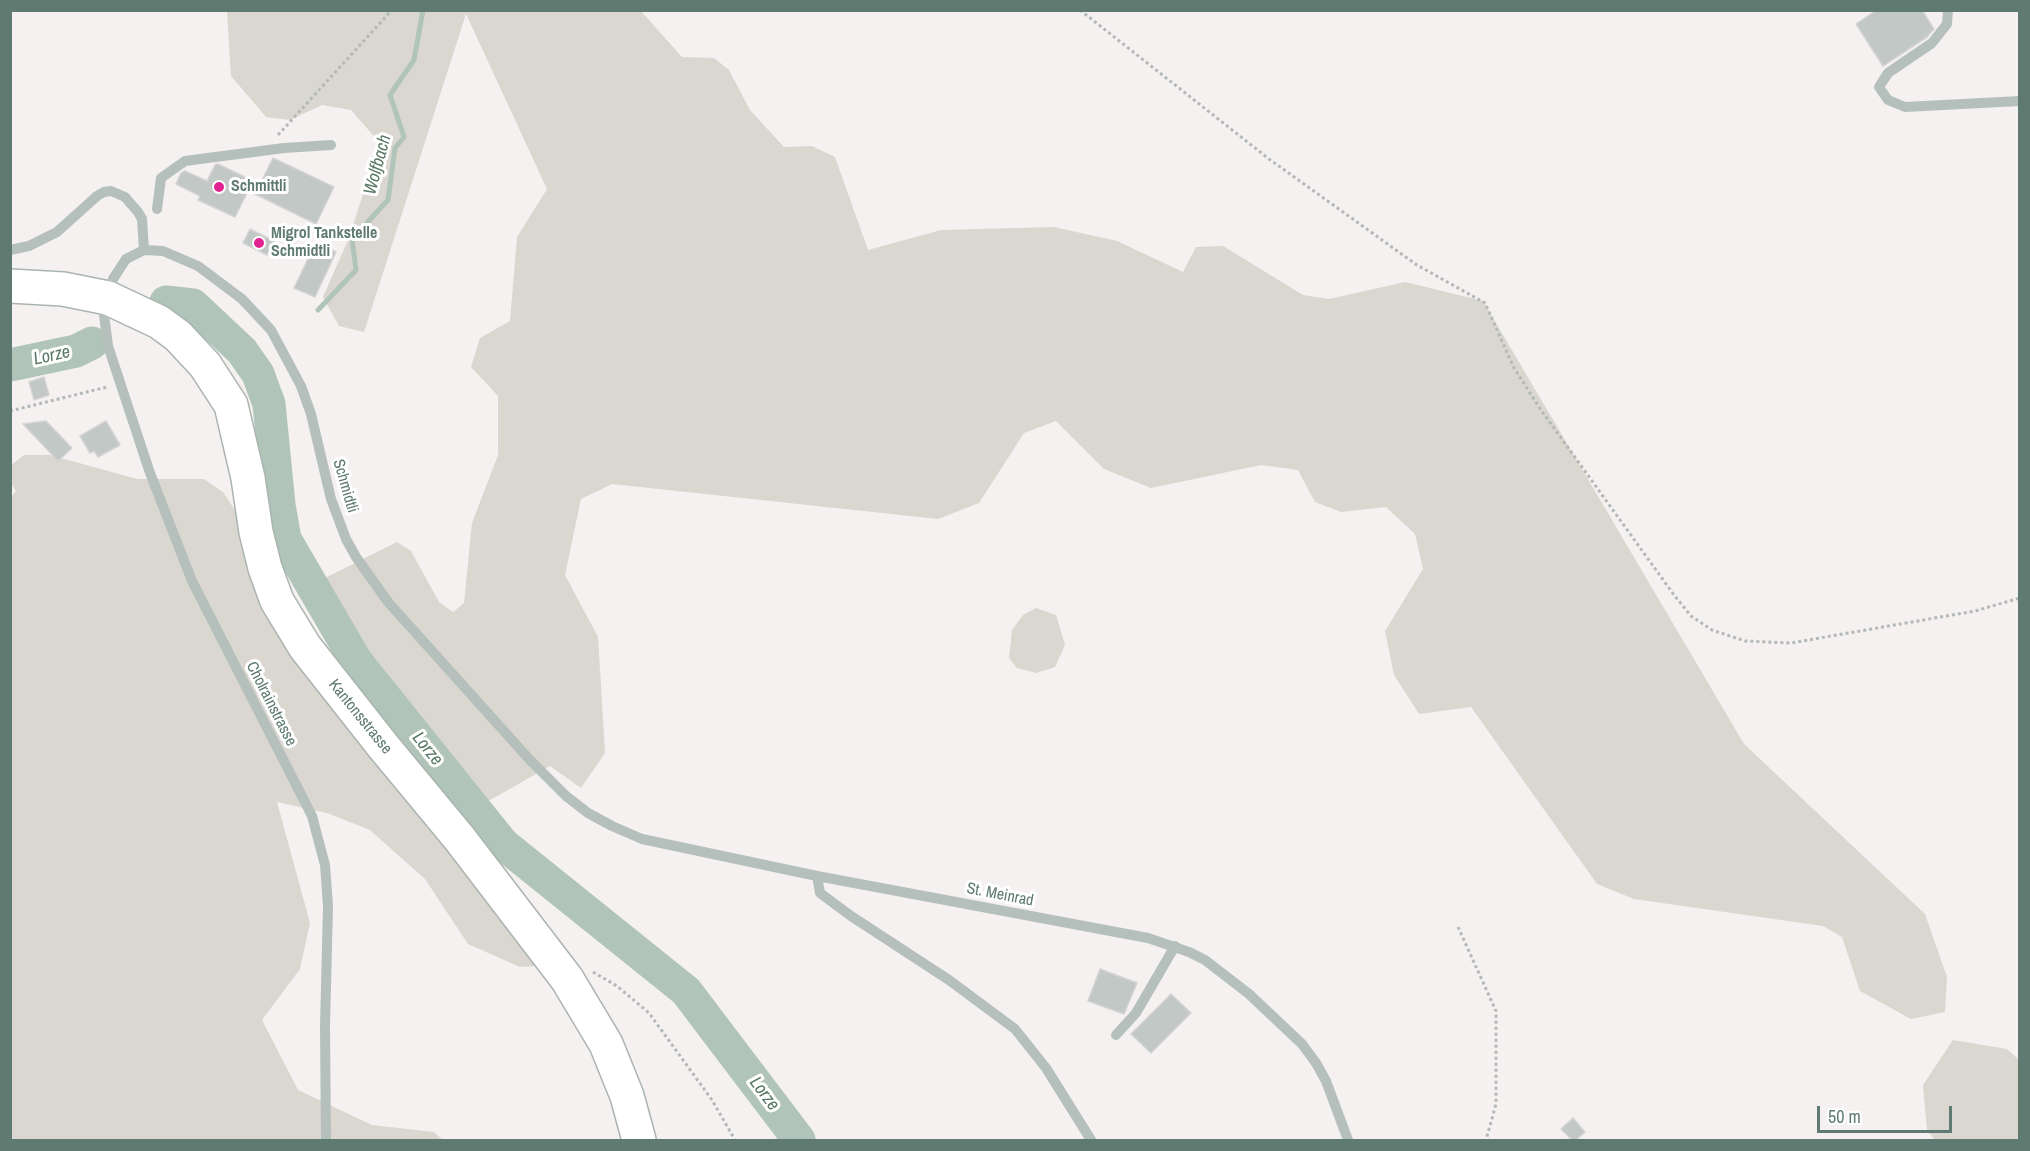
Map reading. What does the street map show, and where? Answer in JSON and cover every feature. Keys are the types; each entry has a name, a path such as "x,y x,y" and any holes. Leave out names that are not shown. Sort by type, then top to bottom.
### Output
{"main road":[{"name":"Kantonsstrasse","path":"10,286 63,290 108,298 159,322 178,336 205,365 231,405 248,478 256,532 276,601 305,647 383,746 460,838 567,979 606,1044 627,1096 639,1140"}],"street":[{"path":"1948,10 1947,24 1932,43 1888,73 1879,87 1888,100 1905,107 2019,102"},
{"path":"157,209 161,178 185,161 285,148 331,145"},
{"path":"10,250 29,246 57,232 104,192 111,191 125,197 142,219 144,250 126,259 119,269 108,298"},
{"name":"Schmidtli","path":"144,250 163,251 198,266 259,315 285,354 301,386 311,414 331,499 346,539 356,557 388,602 529,759 566,796"},
{"name":"Cholrainstrasse","path":"108,298 104,315 108,346 150,473 192,581 312,816 325,865 328,906 325,1026 326,1140"},
{"name":"St. Meinrad","path":"566,796 604,822 642,838 817,876 1148,938 1175,946 1205,960 1231,980 1302,1044 1326,1082 1348,1140"},
{"path":"817,876 820,893 949,980 1015,1029 1047,1068 1091,1140"},
{"path":"1116,1035 1136,1013 1175,946"}],"path":[{"path":"271,143 392,10"},
{"path":"1080,10 1269,159 1418,265 1485,303 1514,368 1541,410 1674,595 1691,616 1712,630 1745,641 1791,643 1975,611 2019,598"},
{"path":"10,411 70,398 120,383"},
{"path":"1458,927 1496,1011 1496,1104 1486,1140"},
{"path":"616,986 649,1013 712,1100 735,1140"}],"shaded area":[{"path":"227,11 641,11 682,57 714,58 729,70 750,110 784,147 812,146 835,157 868,250 941,230 1054,227 1117,241 1183,272 1196,247 1223,246 1303,295 1329,299 1405,282 1483,301 1744,744 1925,914 1947,977 1945,1012 1911,1019 1860,991 1842,937 1823,926 1634,899 1597,884 1471,707 1419,714 1394,675 1385,631 1423,569 1415,534 1386,507 1341,512 1315,502 1298,470 1261,465 1151,488 1104,469 1056,421 1024,433 979,503 938,519 612,484 581,499 565,575 598,637 605,753 581,788 550,766 478,807 313,584 397,542 411,551 439,602 453,612 464,603 472,523 498,455 498,396 471,367 480,338 510,321 517,237 547,189 466,14 364,332 339,326 323,297 348,240 380,143 351,110 322,105 290,120 266,117 231,76"},
{"path":"24,455 50,455 137,479 204,479 223,492 535,966 520,967 468,944 425,879 370,830 327,813 277,802 310,923 300,969 262,1020 298,1090 372,1125 434,1132 443,1140 12,1140 10,1121 10,499 16,491 11,483 11,465"},
{"path":"1036,608 1056,615 1065,645 1055,667 1036,673 1017,668 1009,658 1012,630 1023,615"},
{"path":"1953,1040 2007,1049 2019,1060 2019,1140 1935,1140 1927,1131 1923,1085"}],"building":[{"path":"1877,10 1922,10 1934,29 1927,37 1883,66 1856,24"},
{"path":"273,158 334,187 316,224 255,194"},
{"path":"218,164 253,181 235,217 198,200 200,196 176,184 181,173 185,171 207,181 215,165"},
{"path":"250,229 274,241 267,255 243,243"},
{"path":"316,242 336,252 315,297 294,288"},
{"path":"44,377 49,395 34,400 29,382"},
{"path":"46,421 72,448 58,461 23,424"},
{"path":"106,421 120,445 98,457 94,451 90,453 80,436"},
{"path":"1100,969 1137,983 1124,1014 1088,1001"},
{"path":"1171,994 1191,1013 1151,1053 1131,1034"},
{"path":"1573,1118 1585,1132 1576,1140 1572,1140 1561,1129"}],"waterway":[{"name":"Wolfbach","path":"318,310 356,270 352,239 388,200 395,148 404,137 390,95 414,60 423,10"},
{"name":"Lorze","path":"166,302 193,305 242,351 258,374 269,404 279,505 285,539 356,661 503,844 686,991 799,1140"},
{"name":"Lorze","path":"10,365 76,351 92,343"}],"place":[{"name":"Schmittli","path":"219,187"},
{"name":"Migrol Tankstelle Schmidtli","path":"259,243"}]}
